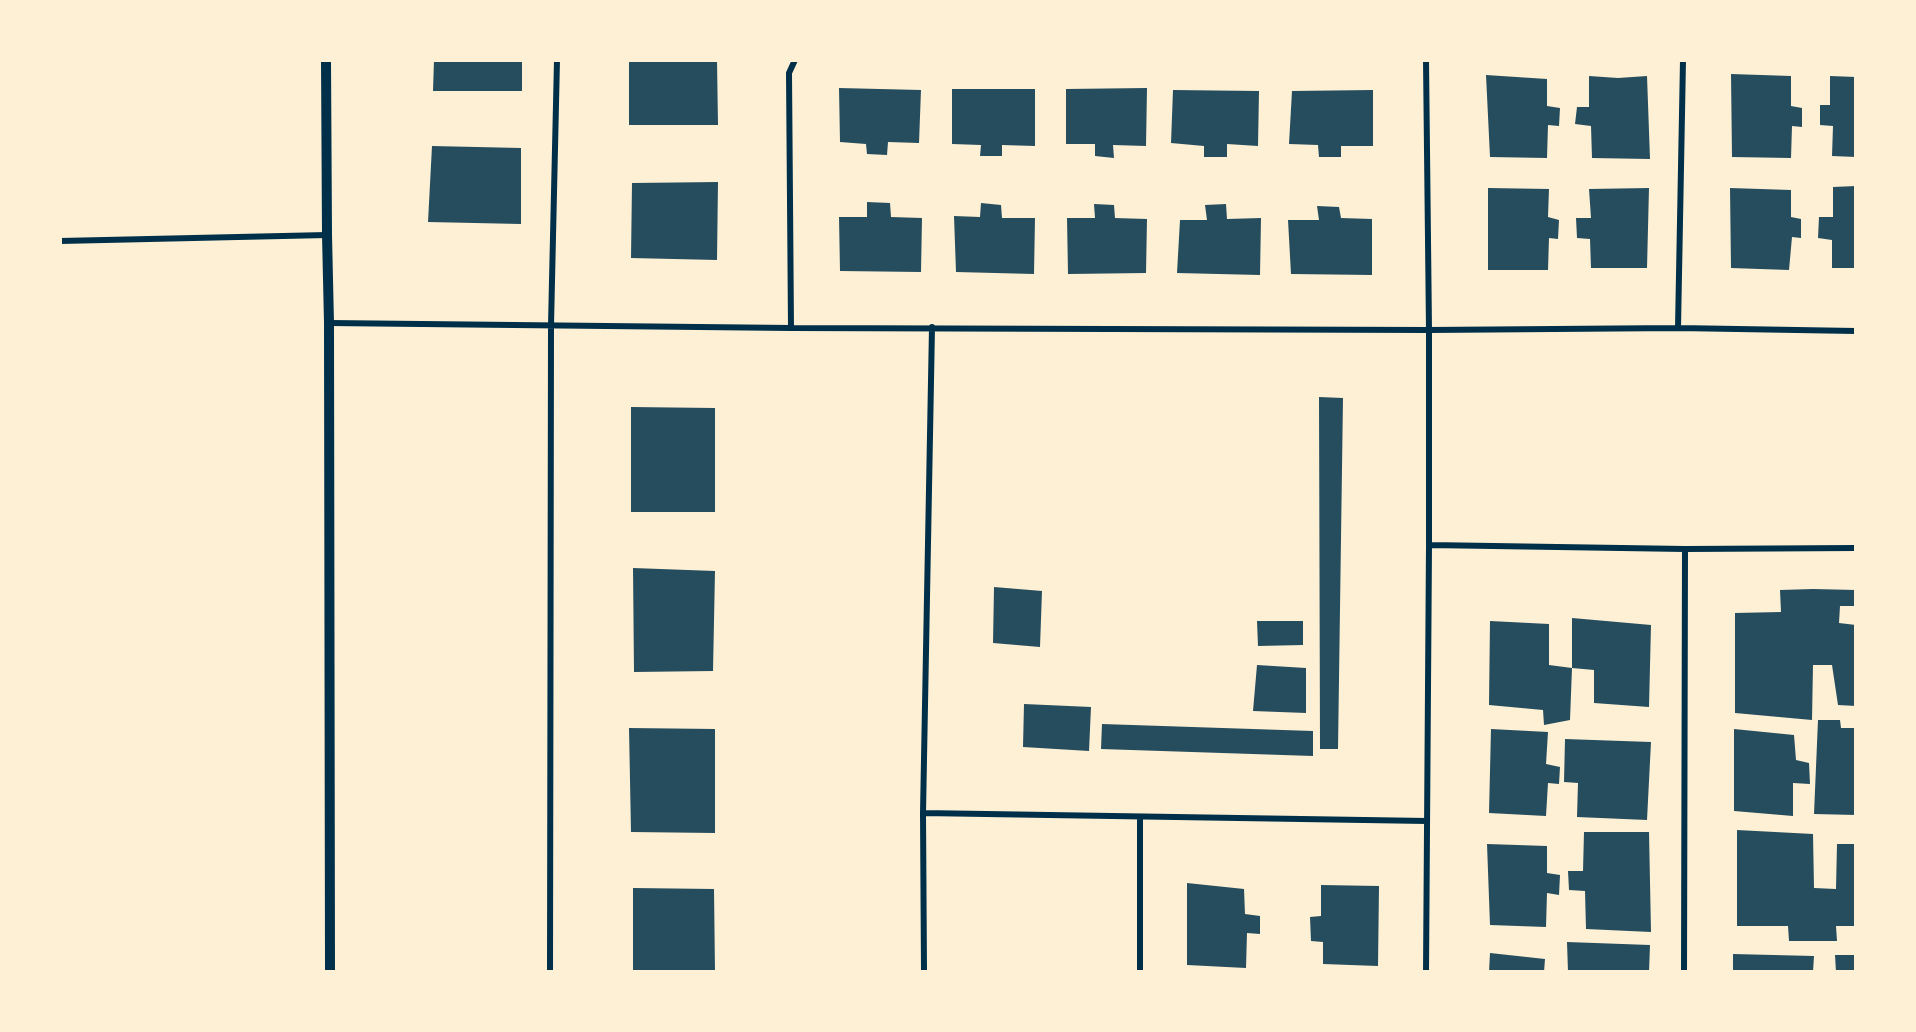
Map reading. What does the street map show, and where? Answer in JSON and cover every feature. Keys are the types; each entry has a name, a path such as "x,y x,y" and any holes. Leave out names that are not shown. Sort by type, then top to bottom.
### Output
{"street":[{"path":"326,60 329,323 330,972"},
{"path":"550,972 551,325 556,60"},
{"path":"791,327 789,73 795,60"},
{"path":"1426,60 1430,545 1426,972"},
{"path":"1678,328 1683,60"},
{"path":"60,241 327,236"},
{"path":"329,323 1429,330 1678,328 1856,331"},
{"path":"924,972 923,813 932,327"},
{"path":"1430,545 1685,549 1856,548"},
{"path":"1684,972 1685,549"},
{"path":"923,813 1427,821"},
{"path":"1140,817 1140,972"}],"building":[{"path":"434,60 522,60 522,91 433,91"},
{"path":"629,60 717,60 718,125 629,125"},
{"path":"1731,74 1791,76 1791,106 1802,108 1802,127 1792,126 1791,158 1732,157"},
{"path":"1486,75 1547,79 1547,106 1560,108 1559,126 1548,125 1547,158 1490,157"},
{"path":"1589,76 1618,78 1647,76 1650,159 1592,158 1591,126 1575,124 1577,107 1589,107"},
{"path":"1830,76 1856,77 1856,157 1832,156 1833,126 1820,125 1820,105 1830,105"},
{"path":"839,88 921,90 919,143 888,142 887,155 867,154 866,144 840,142"},
{"path":"1147,88 1146,146 1113,145 1114,158 1095,156 1095,144 1066,144 1066,89"},
{"path":"952,89 1035,89 1035,146 1002,145 1002,156 980,156 981,145 952,144"},
{"path":"1173,90 1259,91 1258,146 1227,144 1227,157 1204,157 1204,146 1171,143"},
{"path":"1373,90 1373,146 1341,146 1341,157 1319,157 1318,145 1289,144 1292,91"},
{"path":"432,146 521,148 521,224 428,222"},
{"path":"718,182 717,260 631,258 632,183"},
{"path":"1856,186 1856,268 1832,268 1832,240 1818,238 1819,217 1833,217 1833,187"},
{"path":"1488,188 1549,189 1548,217 1559,220 1558,239 1549,238 1548,270 1488,270"},
{"path":"1649,188 1647,268 1591,268 1590,239 1577,238 1576,218 1591,218 1589,189"},
{"path":"1730,188 1791,190 1791,217 1801,219 1801,238 1792,237 1789,270 1731,268"},
{"path":"867,202 890,203 891,217 922,218 921,272 840,271 839,217 867,217"},
{"path":"981,203 1001,205 1002,218 1035,218 1034,274 956,272 954,216 980,217"},
{"path":"1094,204 1114,205 1115,218 1147,219 1146,273 1068,274 1067,218 1095,218"},
{"path":"1226,204 1227,219 1261,218 1260,275 1177,273 1180,220 1207,220 1205,205"},
{"path":"1317,206 1339,207 1341,218 1372,219 1372,275 1291,274 1288,220 1319,220"},
{"path":"1319,397 1343,398 1338,749 1320,749"},
{"path":"631,407 715,408 715,512 631,512"},
{"path":"633,568 715,571 713,671 634,672"},
{"path":"994,587 1042,591 1040,647 993,643"},
{"path":"1780,590 1856,590 1856,606 1840,606 1839,623 1856,625 1856,706 1838,705 1832,665 1813,665 1812,720 1735,713 1735,613 1781,612"},
{"path":"1572,618 1651,625 1649,707 1594,703 1594,670 1572,668"},
{"path":"1257,621 1303,621 1303,645 1258,646"},
{"path":"1490,621 1549,624 1549,665 1572,668 1570,720 1544,725 1543,710 1489,705"},
{"path":"1257,665 1306,668 1306,713 1253,711"},
{"path":"1024,704 1091,707 1089,751 1023,747"},
{"path":"1818,720 1840,720 1841,728 1856,728 1856,815 1814,814"},
{"path":"1102,724 1313,731 1313,756 1101,749"},
{"path":"629,728 715,729 715,833 631,832"},
{"path":"1491,729 1548,732 1546,764 1560,767 1559,784 1548,783 1546,816 1489,813"},
{"path":"1734,729 1794,735 1796,760 1809,763 1810,784 1793,783 1793,816 1734,811"},
{"path":"1565,739 1651,742 1647,820 1577,817 1578,783 1564,782"},
{"path":"1737,830 1813,834 1814,888 1836,889 1837,844 1856,844 1856,926 1836,926 1837,941 1789,941 1788,926 1737,926"},
{"path":"1584,832 1649,832 1651,932 1586,929 1585,891 1569,890 1568,871 1583,871"},
{"path":"1487,844 1547,846 1547,873 1560,875 1559,895 1547,893 1546,927 1490,925"},
{"path":"1187,883 1244,889 1245,914 1260,916 1260,934 1247,933 1246,968 1187,965"},
{"path":"1321,885 1379,886 1378,966 1323,964 1323,942 1311,941 1310,917 1321,916"},
{"path":"633,888 714,889 715,972 633,972"},
{"path":"1567,942 1650,945 1649,972 1568,972"},
{"path":"1490,953 1545,959 1544,972 1489,972"},
{"path":"1733,954 1814,956 1813,972 1733,972"},
{"path":"1835,955 1856,955 1856,972 1836,972"}]}
